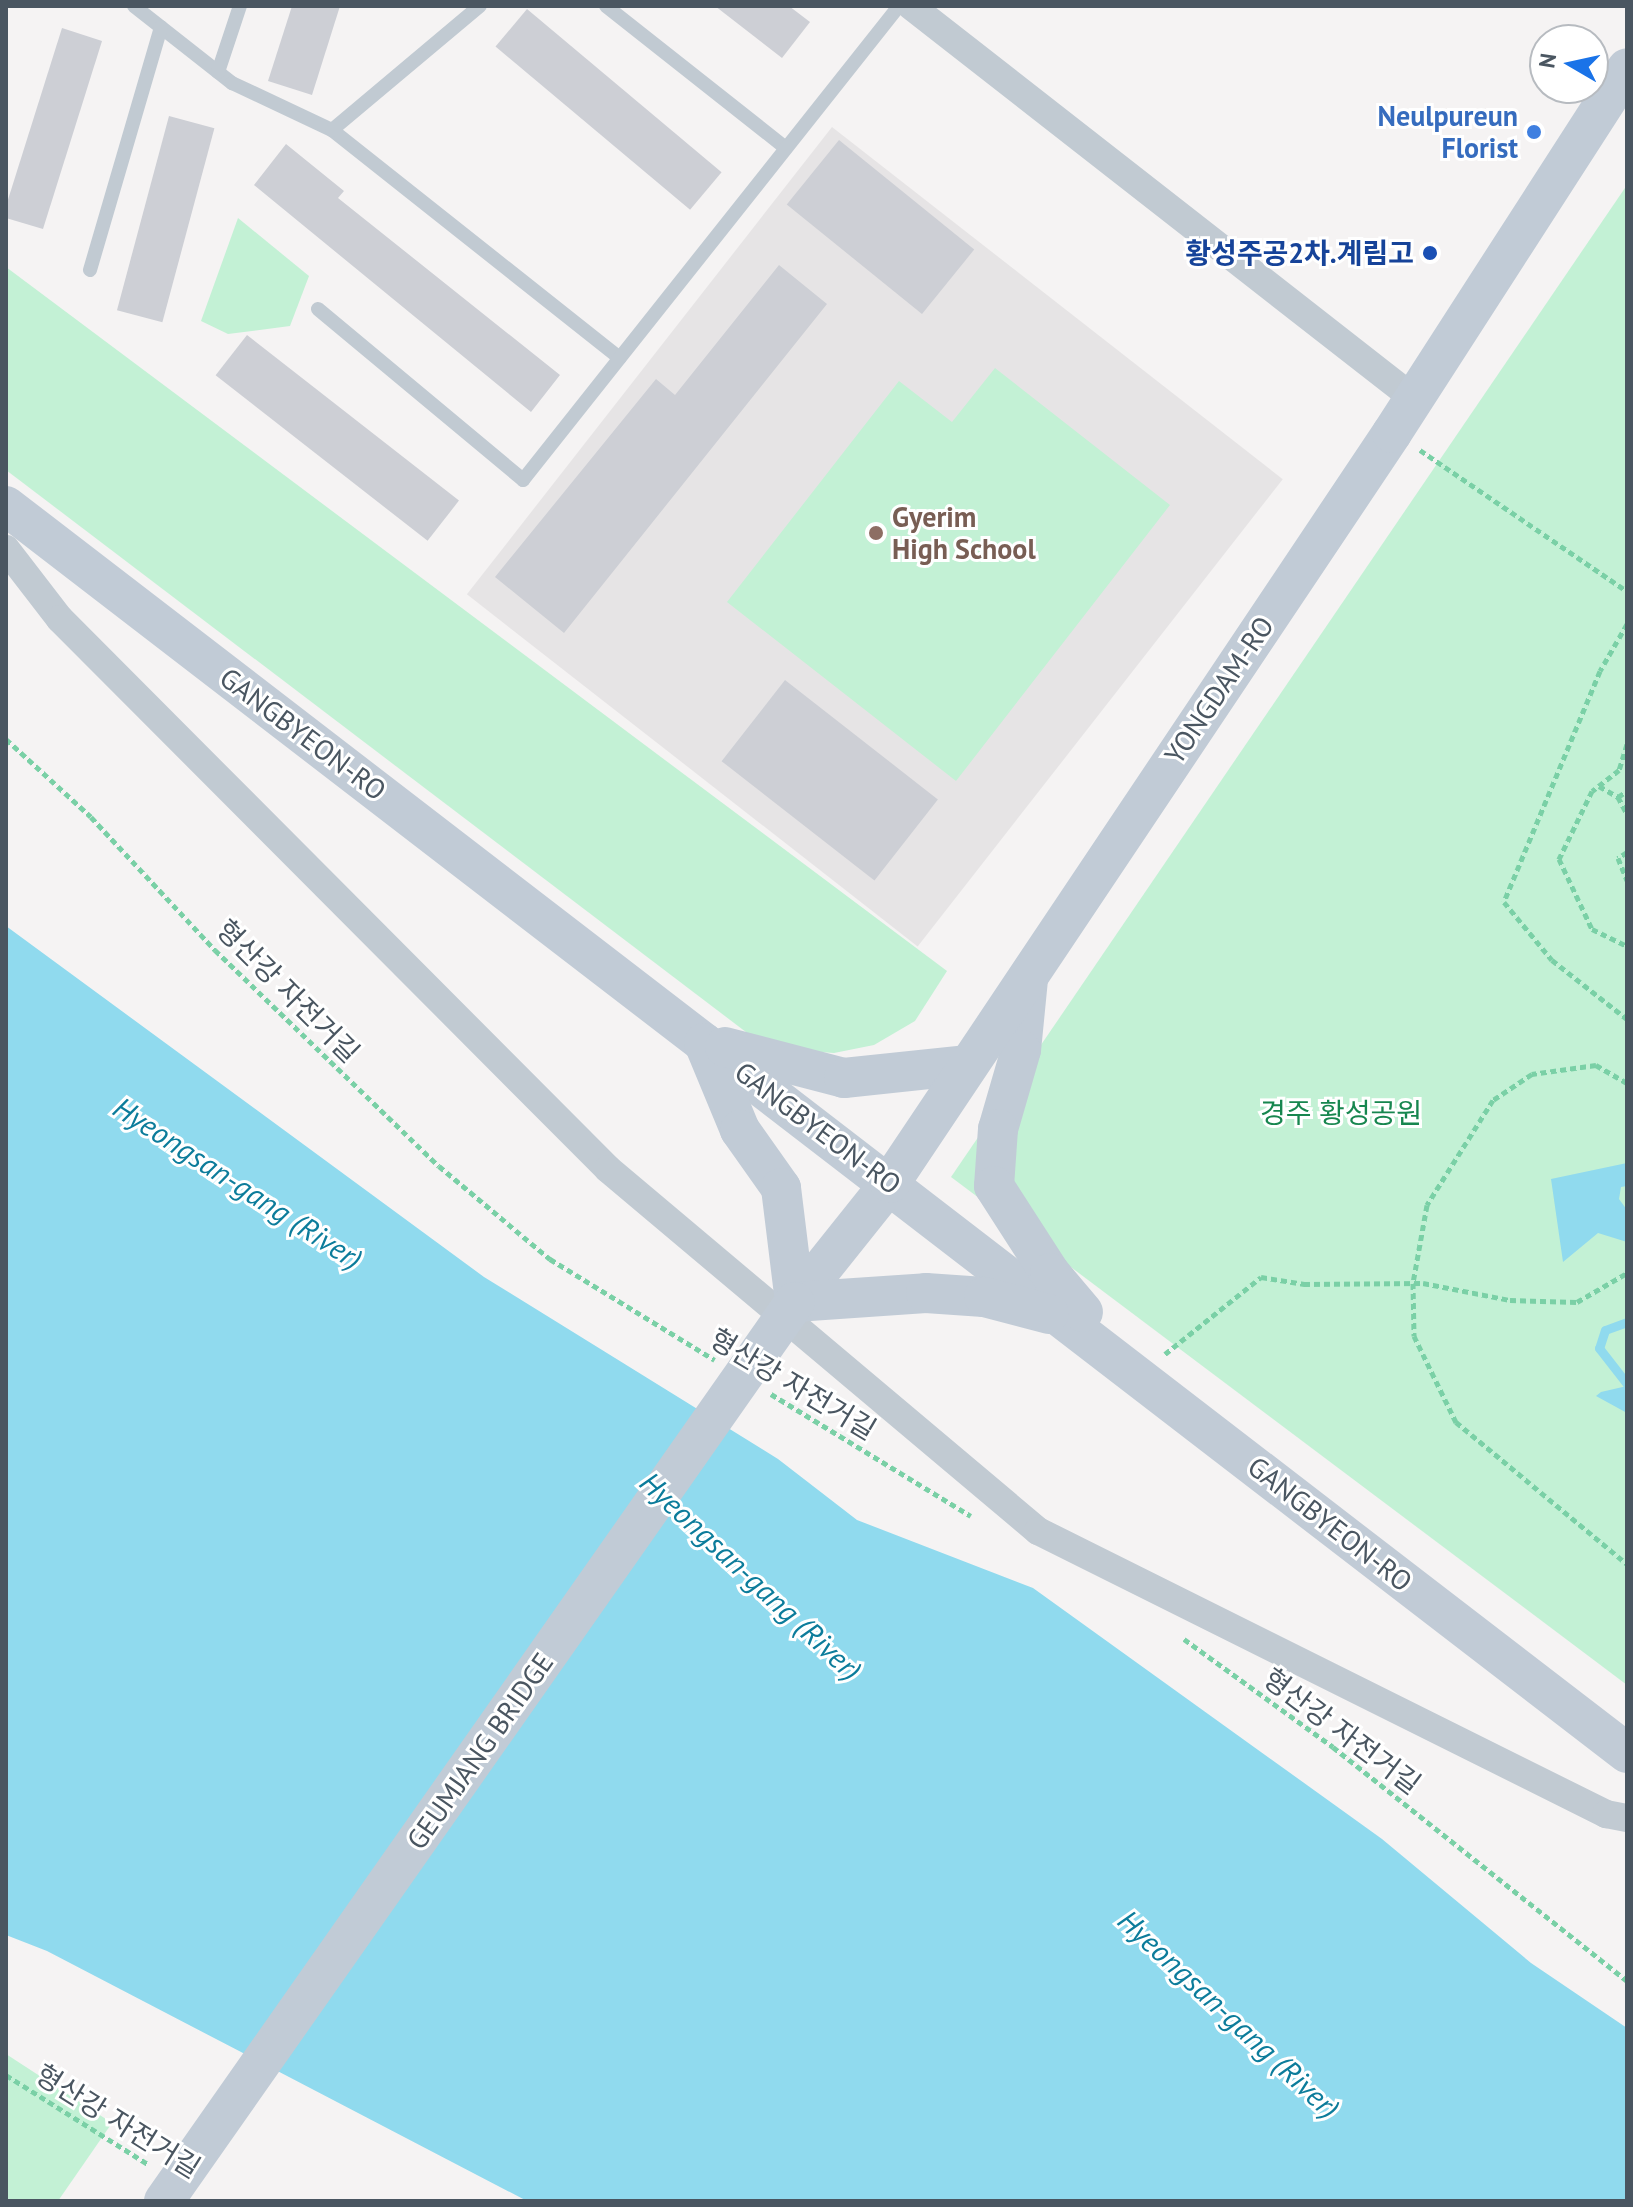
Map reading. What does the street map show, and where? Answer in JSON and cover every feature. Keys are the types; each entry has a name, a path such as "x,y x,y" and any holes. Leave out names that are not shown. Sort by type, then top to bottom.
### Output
{"main road":[{"name":"YONGDAM-RO","path":"795,1302 890,1183 1392,433 1627,68"},
{"name":"GANGBYEON-RO","path":"6,506 890,1183 1627,1753"},
{"path":"1028,975 1021,1050 998,1129 994,1186 1050,1273 1138,1375"},
{"path":"703,1040 844,1078 968,1065"},
{"path":"703,1040 740,1130 781,1188 795,1302 926,1293 984,1297 1062,1317"},
{"name":"GEUMJANG BRIDGE","path":"159,2184 795,1302"}],"street":[{"path":"911,6 1413,398"},
{"path":"6,549 60,619 608,1169 1038,1531 1606,1814 1627,1818"}],"lane":[{"path":"134,6 218,72 332,130 620,358"},
{"path":"218,72 240,6"},
{"path":"332,130 480,6"},
{"path":"606,6 786,148"},
{"path":"318,309 523,480 899,6"},
{"path":"90,270 161,27"}],"path":[{"path":"1392,433 1627,591"},
{"path":"1627,624 1600,671 1504,902 1552,960 1627,1019"},
{"name":"형산강 자전거길","path":"6,739 91,817 215,950 439,1166 550,1259 724,1366"},
{"path":"1627,744 1619,770 1599,786 1559,859 1592,929 1627,946"},
{"path":"1599,786 1618,797 1627,814"},
{"path":"1618,797 1627,791"},
{"path":"1627,852 1618,858 1627,880"},
{"path":"1627,1083 1596,1065 1532,1074 1493,1100 1427,1205 1413,1283 1414,1336 1456,1422 1627,1564"},
{"path":"1138,1375 1173,1344 1261,1277 1304,1284 1413,1283 1510,1300 1577,1302 1627,1273"},
{"name":"형산강 자전거길","path":"765,1390 979,1521"},
{"name":"형산강 자전거길","path":"1176,1633 1333,1747 1627,1981"},
{"name":"형산강 자전거길","path":"6,2075 159,2184"}],"shaded area":[{"name":"Gyerim High School","path":"832,127 1283,479 918,946 467,594"}],"green space":[{"name":"경주 황성공원","path":"1627,185 1627,1685 951,1177"},
{"path":"238,218 309,276 290,326 228,334 201,321"},
{"path":"6,267 947,971 915,1021 874,1045 834,1053 767,1048 6,470"},
{"path":"995,368 1170,505 956,781 727,602 899,381 952,422"},
{"path":"6,2054 112,2123 58,2201 6,2201"}],"water":[{"name":"Hyeongsan-gang (River)","path":"6,926 484,1277 778,1459 857,1520 1033,1588 1382,1839 1531,1963 1627,2028 1627,2201 527,2201 47,1951 6,1935"},
{"path":"1627,1163 1627,1186 1621,1187 1619,1199 1627,1210 1627,1242 1598,1233 1563,1262 1551,1179"},
{"path":"1627,1386 1627,1413 1596,1396 1601,1392"}],"building":[{"path":"292,6 340,6 312,95 268,81"},
{"path":"715,6 789,6 810,22 782,58"},
{"path":"527,9 722,172 690,210 496,47"},
{"path":"62,28 102,41 43,229 6,218 6,206"},
{"path":"169,116 214,128 162,322 117,310"},
{"path":"839,140 974,250 922,314 787,205"},
{"path":"286,144 344,191 338,198 560,375 531,412 254,185"},
{"path":"779,265 827,304 564,633 495,577 656,379 675,395"},
{"path":"247,335 459,501 428,541 216,375"},
{"path":"785,680 938,799 874,881 722,761"}],"waterway":[{"path":"1627,1322 1605,1330 1599,1348 1627,1384"}],"place":[{"name":"Neulpureun Florist","path":"1534,132"},
{"name":"황성주공2차.계림고","path":"1430,253"},
{"name":"Gyerim High School","path":"876,533"}]}
